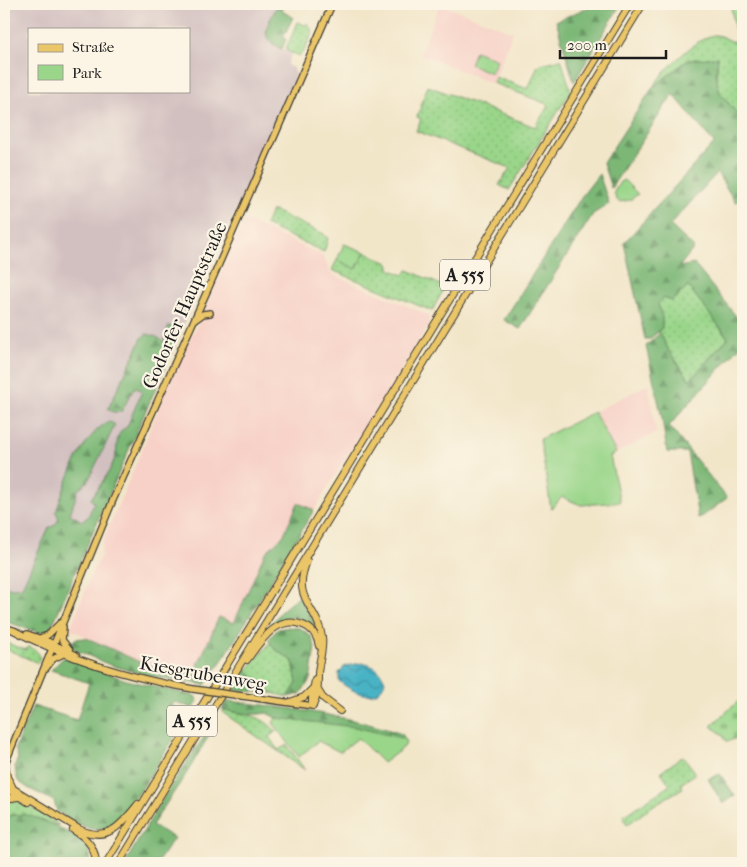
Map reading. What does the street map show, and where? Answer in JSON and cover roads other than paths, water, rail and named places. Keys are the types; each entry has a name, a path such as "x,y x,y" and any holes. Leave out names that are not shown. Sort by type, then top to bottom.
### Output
{"highway":[{"name":"A 555","path":"106,863 630,4"},
{"name":"A 555","path":"119,863 643,4"},
{"path":"313,706 322,648 320,630 301,590 302,573 314,544"},
{"path":"229,682 264,638 276,627 287,623 302,624 314,632 318,641 321,658"},
{"path":"290,702 304,697 315,689"},
{"path":"315,689 340,712"},
{"path":"5,764 8,777 18,793"},
{"path":"4,787 18,793 79,829 92,834 104,834 114,829 124,820 158,777"},
{"path":"4,783 88,840 93,848 96,863"},
{"path":"4,799 18,793"}],"main road":[{"name":"Godorfer Hauptstraße","path":"5,764 52,646 124,476 330,9 330,4"},
{"path":"194,320 203,314 210,313"},
{"name":"Godorfer Hauptstraße","path":"64,620 62,640 73,653"},
{"path":"47,660 39,641 64,620"},
{"name":"Kiesgrubenweg","path":"4,627 73,653 89,662"},
{"name":"Kiesgrubenweg","path":"52,646 63,654 140,679 193,689 313,706"},
{"path":"42,672 53,659 63,654"}],"water":[{"path":"362,663 376,669 385,681 377,693 364,694 357,692 339,681 339,673 345,666"}]}
